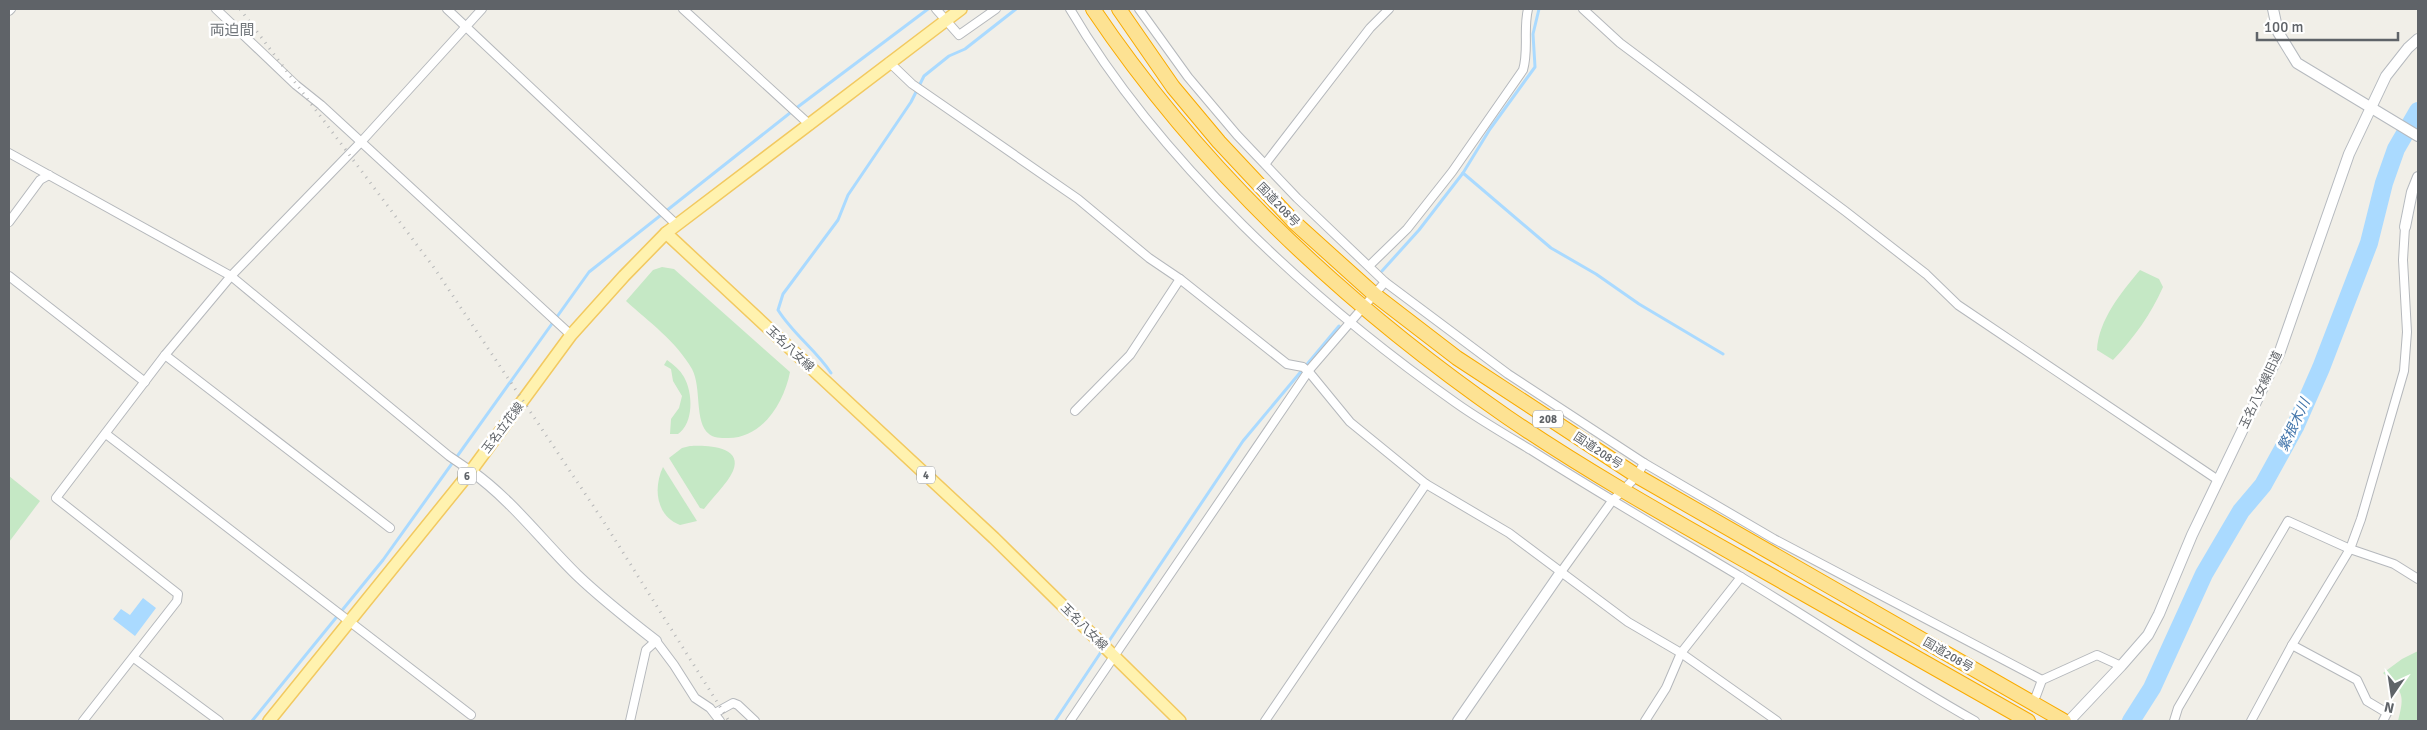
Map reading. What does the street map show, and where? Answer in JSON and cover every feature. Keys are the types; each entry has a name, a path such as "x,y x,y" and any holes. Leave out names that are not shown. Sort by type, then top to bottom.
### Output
{"highway":[{"name":"国道208号","path":"1093,9 1126,58 1206,156 1283,236 1364,309 1508,417 1624,492 2028,721"},
{"name":"国道208号","path":"1119,9 1173,87 1219,142 1295,223 1375,295 1457,358 1637,476 2064,721"}],"main road":[{"path":"666,233 961,9"},
{"name":"玉名立花線","path":"270,721 471,472 572,335 624,276 666,233"},
{"name":"玉名八女線","path":"666,233 994,538 1180,721"}],"street":[{"path":"216,9 296,85 321,104 572,335"},
{"path":"447,9 677,225"},
{"path":"84,721 177,601 178,594 56,498 165,355 231,276 361,142 482,9"},
{"path":"683,9 810,125"},
{"path":"936,9 959,35 996,9"},
{"path":"1070,9 1110,70 1196,176 1279,260 1352,321 1458,404 1612,502 1741,577 1965,719 1975,721"},
{"path":"1138,9 1188,77 1237,134 1297,198 1385,282 1508,374 1644,463 1774,539 2042,680"},
{"path":"1266,163 1370,28 1389,9"},
{"path":"1369,266 1407,228 1446,179 1523,70 1527,57 1524,26 1528,9"},
{"path":"1583,9 1628,49 1911,263 1958,305 2218,480"},
{"path":"2273,9 2278,32 2297,63 2418,136"},
{"name":"玉名八女線旧道","path":"2069,721 2148,635 2159,614 2218,480 2279,354 2349,154 2386,76 2408,48 2418,39"},
{"path":"889,62 912,84 1078,199 1149,258 1180,279 1287,364 1303,367 1350,422 1426,484 1509,533 1628,622 1681,653 1777,721"},
{"path":"9,153 231,276 449,456 489,484 577,575 656,642 674,665 695,698 715,713 720,721"},
{"path":"9,222 40,180 49,175"},
{"path":"2251,721 2292,645 2350,549 2361,519 2404,371 2407,332 2404,260 2405,228 2412,192 2418,177"},
{"path":"9,276 145,382"},
{"path":"1075,411 1130,356 1180,279"},
{"path":"1070,721 1115,658 1210,515 1309,372 1385,282"},
{"path":"165,355 390,528"},
{"path":"106,434 471,715"},
{"path":"1458,721 1561,572 1612,502 1624,492 1637,476 1644,463"},
{"path":"1265,721 1426,484"},
{"path":"2174,721 2178,708 2288,520 2350,549 2394,564 2418,579"},
{"path":"1645,721 1666,688 1681,653 1741,577"},
{"path":"630,721 646,650 656,642"},
{"path":"2292,645 2357,680 2368,701 2387,714 2383,721"},
{"path":"2036,696 2042,680 2097,655 2121,666"},
{"path":"134,658 219,721"},
{"path":"715,713 733,703 738,704 754,721"}],"green space":[{"path":"662,267 674,269 790,372 783,396 777,407 761,426 751,432 740,437 727,438 715,437 704,429 701,421 695,377 686,359 653,324 626,301 653,270"},
{"path":"2140,270 2159,279 2163,287 2141,325 2113,360 2097,350 2102,328 2112,307"},
{"path":"667,360 682,374 689,391 690,407 687,423 678,434 670,434 671,419 679,408 682,396 673,381 671,369 664,365"},
{"path":"690,446 720,448 728,451 733,456 735,462 730,476 704,509 700,508 669,458 682,448"},
{"path":"663,467 697,521 680,525 672,521 661,508 658,484"},
{"path":"9,476 40,501 9,542"},
{"path":"2418,651 2418,721 2398,721 2402,699 2401,694 2383,673 2402,659"}],"water":[{"path":"143,598 156,608 135,636 113,619 121,609 130,615"}],"waterway":[{"path":"252,721 383,560 589,272 795,109 928,9"},
{"path":"831,373 790,327 778,310 783,294 838,220 848,195 911,102 924,76 949,56 965,49 1016,9"},
{"path":"1382,271 1419,230 1463,173 1490,129 1535,67 1533,34 1539,9"},
{"name":"繁根木川","path":"2131,721 2152,688 2204,574 2241,511 2263,485 2295,427 2321,368 2369,243 2384,183 2396,149 2418,111"},
{"path":"1463,173 1551,248 1596,274 1639,304 1723,354"},
{"path":"1107,644 1243,441 1339,326"},
{"path":"1055,721 1103,649"}],"railway":[{"path":"240,9 435,269 602,519 729,721"}],"district":[{"name":"両迫間","path":"232,30"}]}
